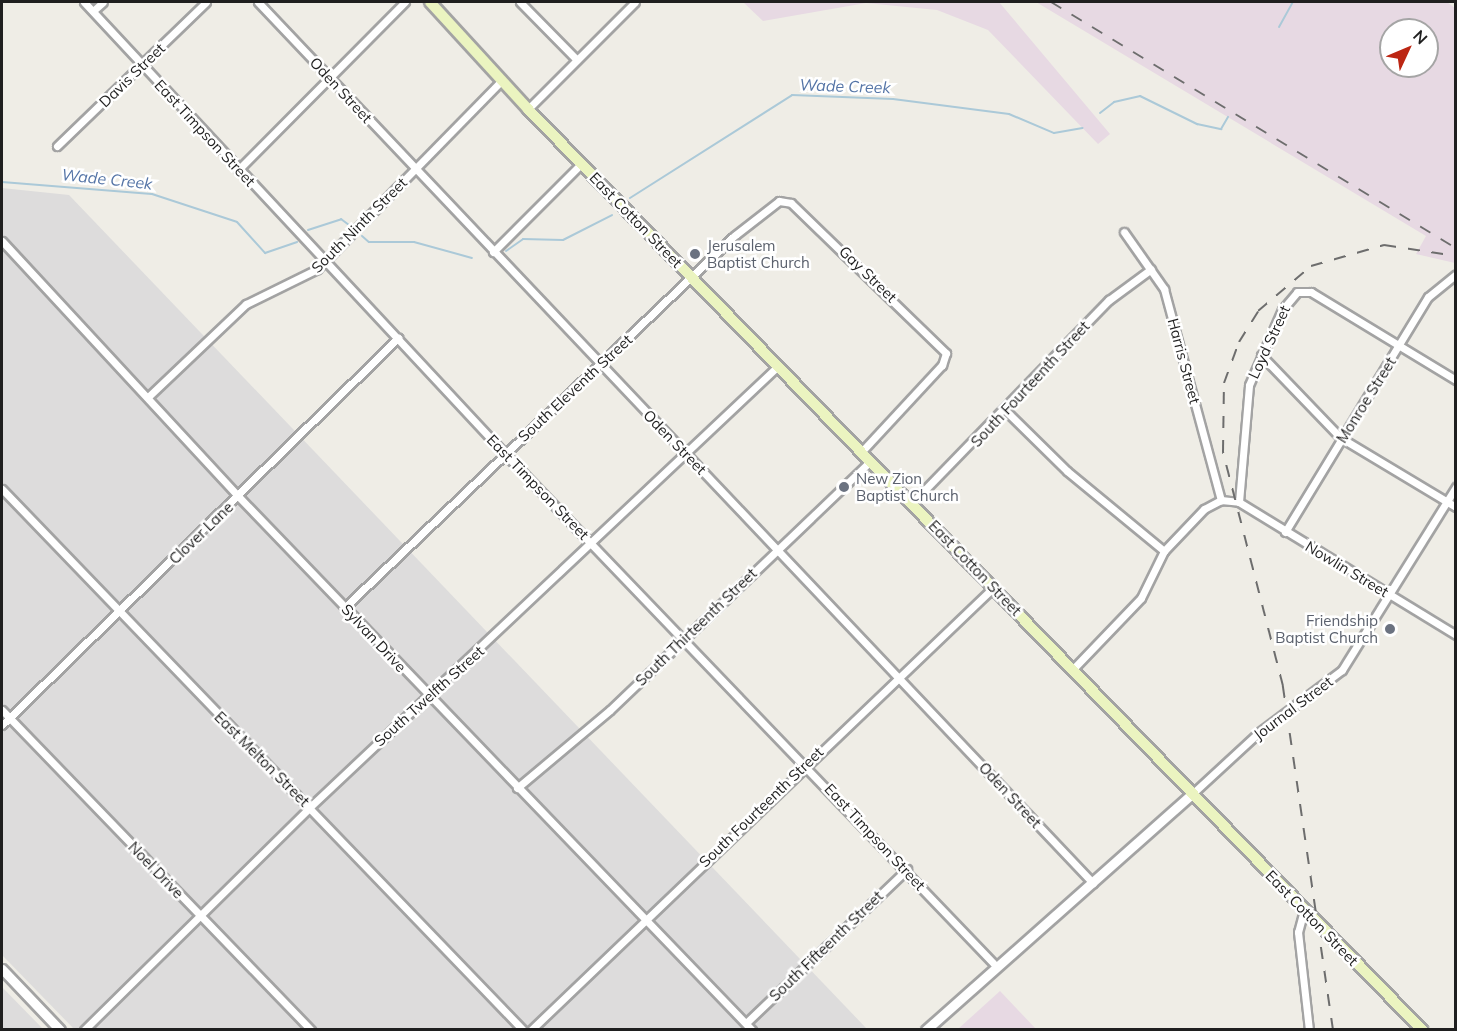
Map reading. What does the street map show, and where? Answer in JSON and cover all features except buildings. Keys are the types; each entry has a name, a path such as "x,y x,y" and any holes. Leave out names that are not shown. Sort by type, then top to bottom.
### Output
{"main road":[{"name":"East Cotton Street","path":"430,2 501,81 692,279 1422,1029"}],"street":[{"name":"East Timpson Street","path":"84,2 238,170 505,454 907,869 997,967"},
{"path":"93,11 103,2"},
{"name":"Davis Street","path":"57,146 143,66 206,2"},
{"name":"Oden Street","path":"258,2 1093,883"},
{"path":"238,170 405,2"},
{"path":"520,2 577,60"},
{"path":"528,109 635,2"},
{"name":"South Ninth Street","path":"148,396 246,304 305,278 325,261 501,81"},
{"path":"493,252 581,164"},
{"name":"South Eleventh Street","path":"345,608 739,232 783,200"},
{"name":"Gay Street","path":"783,200 878,283 947,356 862,452"},
{"name":"Harris Street","path":"1124,232 1164,289 1221,500"},
{"name":"Sylvan Drive","path":"2,241 148,396 239,497 752,1029"},
{"name":"South Fourteenth Street","path":"912,503 1005,410 1109,300 1151,268"},
{"name":"Monroe Street","path":"1285,532 1431,292 1454,275"},
{"name":"Loyd Street","path":"1239,502 1243,414 1261,354 1297,292 1311,292 1399,346"},
{"name":"Clover Lane","path":"2,725 239,497 398,338"},
{"path":"1399,346 1455,380"},
{"path":"1261,354 1341,438 1455,507"},
{"name":"South Twelfth Street","path":"84,1029 310,807 428,695 593,545 778,366"},
{"path":"1005,410 1067,471 1164,551"},
{"name":"South Thirteenth Street","path":"518,788 684,640 871,461"},
{"name":"Journal Street","path":"1192,794 1253,737 1342,670 1391,596 1455,487"},
{"name":"East Melton Street","path":"2,489 523,1029"},
{"path":"1073,669 1141,598 1164,551 1204,509 1221,500 1239,502"},
{"name":"Nowlin Street","path":"1239,502 1455,635"},
{"name":"South Fourteenth Street","path":"531,1029 644,918 994,587"},
{"name":"Noel Drive","path":"2,710 311,1029"},
{"path":"926,1029 1192,794"},
{"name":"South Fifteenth Street","path":"746,1023 907,869"},
{"path":"1304,910 1298,932 1309,1029"},
{"path":"2,969 60,1029"}],"shaded area":[{"path":"743,2 999,2 1110,134 1098,144 988,30 937,10 866,3 763,21"},
{"path":"1036,2 1447,2 1456,9 1455,263 1416,254 1426,236"},
{"path":"2,188 69,195 867,1029 74,1029 2,955"},
{"path":"2,987 43,1029 2,1029"},
{"path":"1000,991 1036,1029 958,1029"}],"waterway":[{"name":"Wade Creek","path":"1279,27 1293,2"},
{"name":"Wade Creek","path":"630,198 792,95 893,99 1009,114 1054,133 1083,128"},
{"name":"Wade Creek","path":"1100,113 1114,102 1140,96 1197,124 1221,129 1228,117"},
{"name":"Wade Creek","path":"2,182 152,194 237,222 265,253 297,242"},
{"name":"Wade Creek","path":"506,251 523,239 563,240 612,215"},
{"name":"Wade Creek","path":"308,230 341,219 349,225"},
{"name":"Wade Creek","path":"362,236 369,242 414,242 472,258"}],"railway":[{"path":"1051,2 1456,248"},
{"path":"1333,1030 1283,686 1223,452 1224,383 1239,342 1258,311 1311,266 1384,245 1456,256"}],"place":[{"name":"Jerusalem Baptist Church","path":"695,254"},
{"name":"New Zion Baptist Church","path":"844,487"},
{"name":"Friendship Baptist Church","path":"1390,629"}]}
